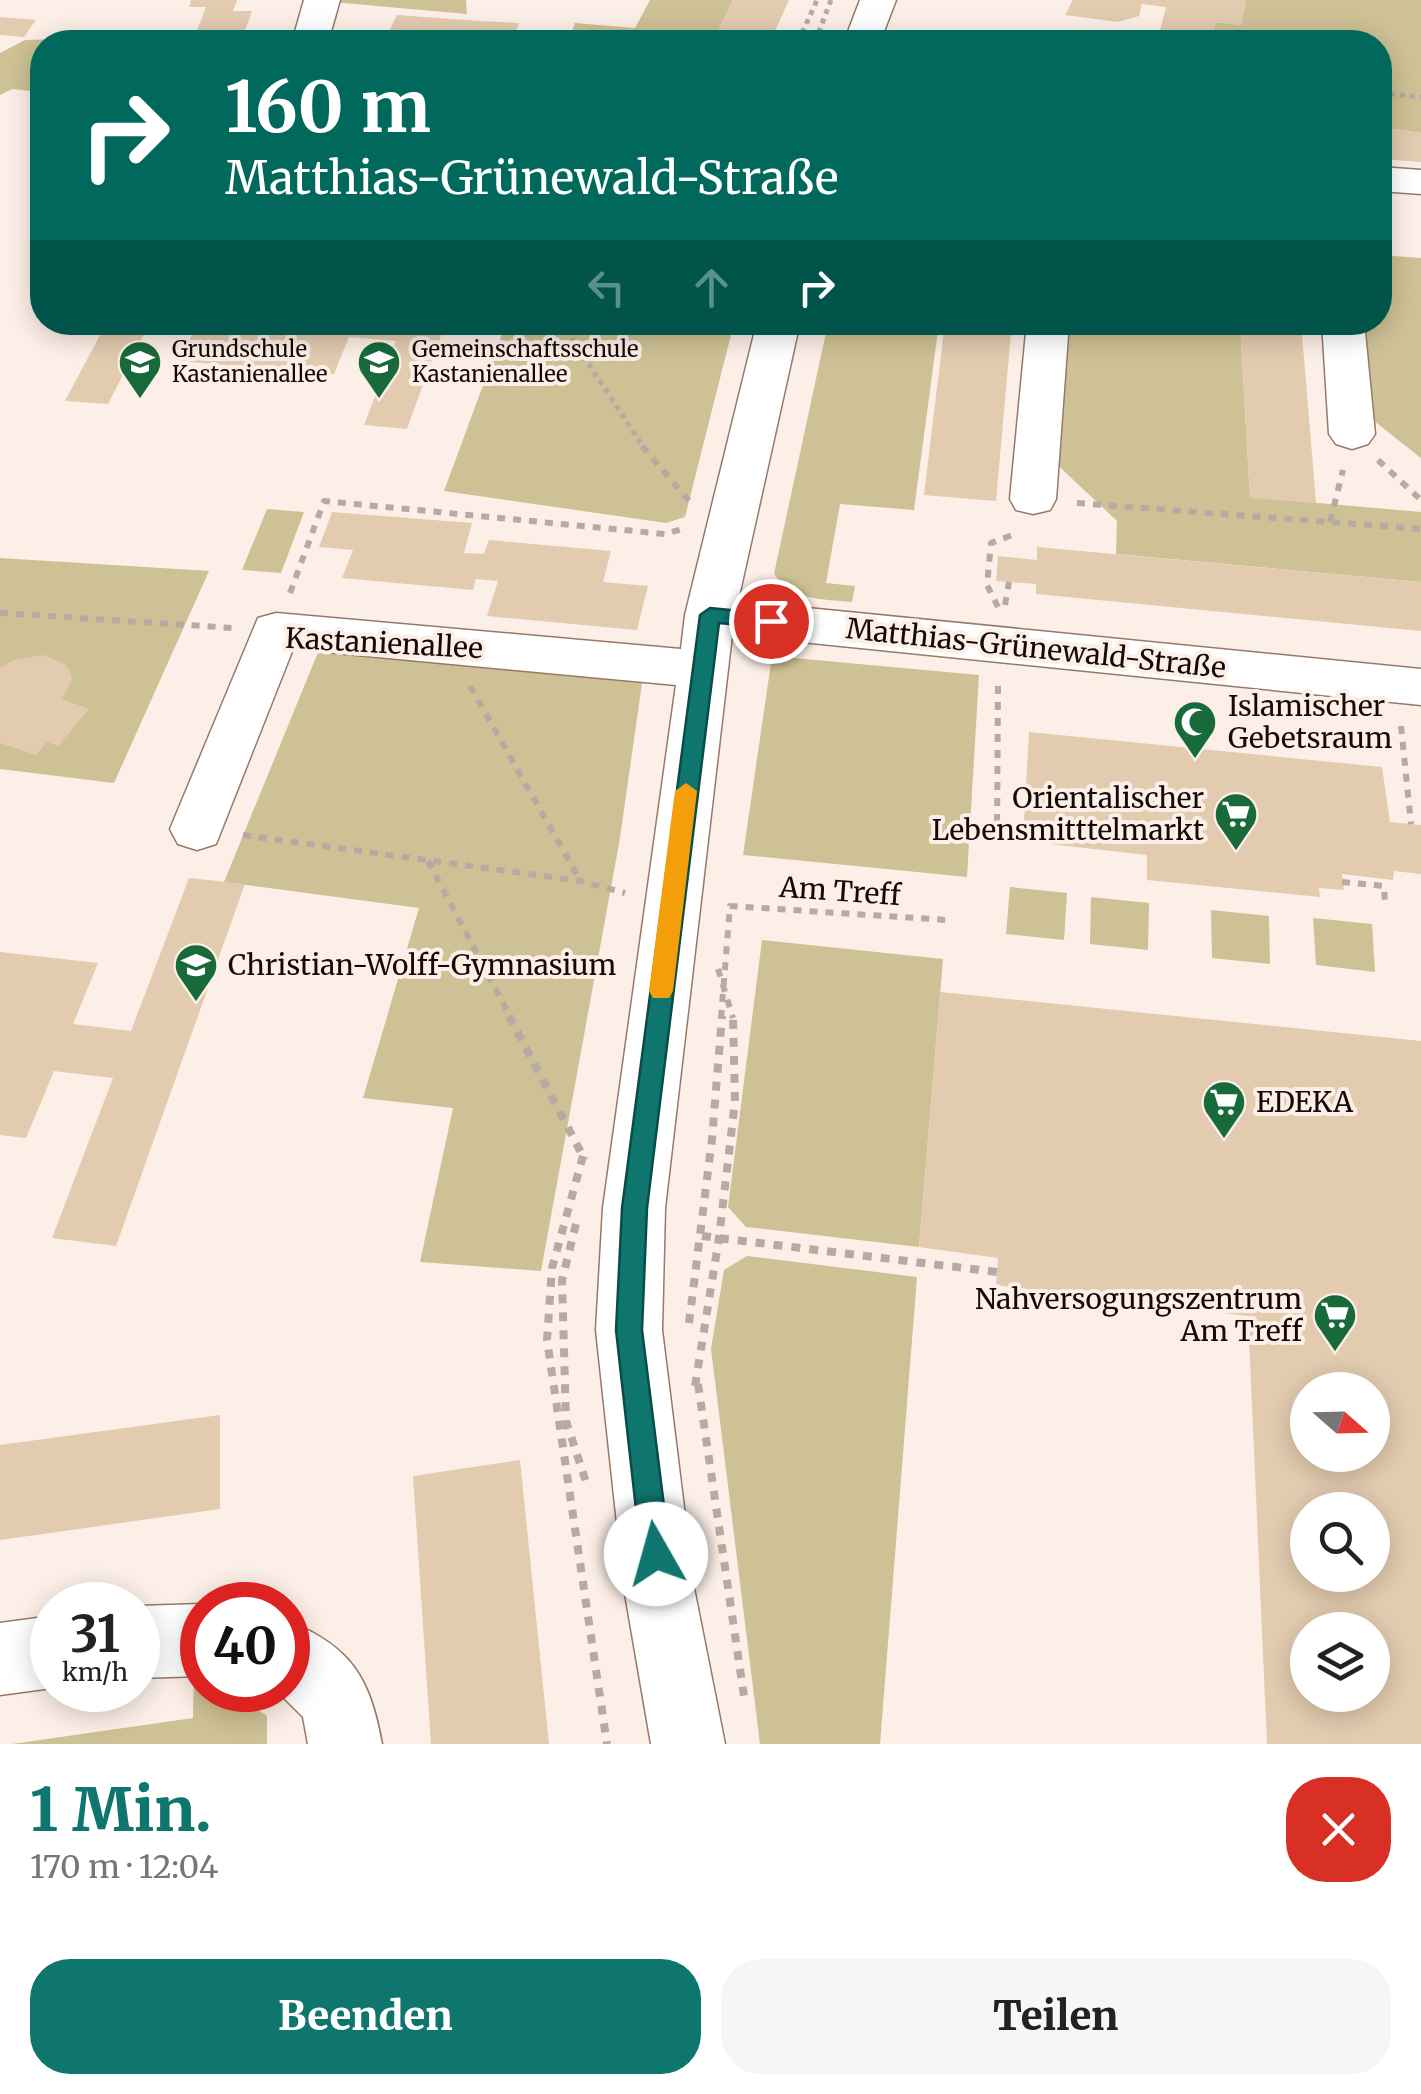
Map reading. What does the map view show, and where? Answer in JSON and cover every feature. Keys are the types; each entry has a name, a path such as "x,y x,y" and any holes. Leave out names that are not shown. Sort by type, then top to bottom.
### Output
{"street":[{"path":"313,30 322,0"},
{"path":"867,30 878,0"},
{"path":"1392,180 1421,182"},
{"path":"688,1744 659,1588 629,1330 634,1208 718,532 776,335"},
{"path":"1033,499 1047,335"},
{"path":"1344,335 1352,435"},
{"name":"Matthias-Grünewald-Straße","path":"710,615 870,609 999,644 1409,686"},
{"name":"Kastanienallee","path":"197,829 276,630 702,669"},
{"path":"0,1659 30,1655"},
{"path":"310,1672 324,1682 341,1712 344,1744"}],"path":[{"path":"803,30 817,0"},
{"path":"1392,93 1421,97"},
{"path":"569,335 654,462 718,532"},
{"path":"1330,522 1352,435 1421,500"},
{"path":"1009,582 1004,617 987,585 991,542 1015,534 1017,510 1033,499 1421,529"},
{"path":"0,613 276,630 324,500 664,534 718,532"},
{"path":"446,644 580,881"},
{"path":"997,838 999,644"},
{"path":"1409,686 1410,824"},
{"path":"197,829 580,881 633,896"},
{"path":"427,860 590,1168"},
{"path":"1342,882 1384,886 1386,904"},
{"name":"Am Treff","path":"724,987 730,906 948,920"},
{"path":"693,1419 696,1377 719,1238 736,1066 734,1013 715,962"},
{"path":"688,1329 702,1236 724,987"},
{"path":"584,1156 549,1276 547,1340 607,1744"},
{"path":"702,1236 997,1272"},
{"path":"691,1345 747,1722"}],"shaded area":[{"path":"466,0 467,14 332,2"},
{"path":"650,0 733,0 719,30 572,30 575,23 635,28"},
{"path":"1246,0 1421,0 1421,133 1392,129 1392,30 1213,30 1215,22 1241,25"},
{"path":"30,40 30,91 12,89 0,95 0,53"},
{"path":"1392,256 1421,258 1421,458 1360,410 1353,335 1392,335"},
{"path":"502,335 731,335 685,517 666,523 444,491"},
{"path":"825,335 937,335 914,510 840,504 826,583 855,586 852,602 799,594 774,574"},
{"path":"1057,335 1241,335 1250,497 1421,512 1421,582 1116,554 1117,521 1048,456"},
{"path":"267,509 304,512 281,573 242,570"},
{"path":"0,558 209,571 114,783 0,769"},
{"path":"321,645 643,676 620,838 541,1271 420,1262 453,1108 363,1098 419,908 224,882"},
{"path":"772,656 979,675 967,877 743,855"},
{"path":"1010,887 1067,893 1064,940 1006,934"},
{"path":"1091,897 1149,903 1148,950 1090,944"},
{"path":"1211,910 1269,916 1270,964 1212,958"},
{"path":"1313,918 1372,924 1375,972 1316,965"},
{"path":"762,940 943,959 919,1247 746,1227 728,1207"},
{"path":"747,1256 917,1277 880,1744 760,1744 711,1349 724,1270"},
{"path":"193,1712 261,1712 267,1716 267,1744 12,1744 193,1718"}],"building":[{"path":"191,0 237,0 233,11 252,11 245,30 197,30 206,7 189,7"},
{"path":"733,0 789,0 775,30 719,30"},
{"path":"1073,0 1246,0 1241,25 1215,22 1213,30 1160,30 1166,7 1142,4 1139,16 1118,22 1065,15"},
{"path":"397,15 519,23 516,30 390,30"},
{"path":"0,17 36,20 24,37 0,35"},
{"path":"1392,129 1421,133 1421,162 1392,160"},
{"path":"100,335 143,335 108,404 65,401"},
{"path":"192,335 441,335 407,429 364,425 396,341 349,337 334,374 180,361"},
{"path":"943,335 1011,335 996,501 924,495"},
{"path":"1241,335 1302,335 1316,503 1250,498"},
{"path":"332,512 472,523 464,553 484,554 489,540 611,551 603,582 648,586 637,630 487,616 498,581 476,579 473,590 342,578 353,550 319,547"},
{"path":"1037,547 1421,582 1421,631 1036,594 1036,584 996,581 998,556 1037,560"},
{"path":"43,655 65,664 70,671 72,680 62,699 89,709 58,746 47,742 36,755 0,743 0,668 14,660"},
{"path":"1029,732 1382,767 1390,822 1421,825 1421,874 1394,871 1393,880 1342,874 1344,890 1319,888 1320,897 1147,880 1147,855 1023,841"},
{"path":"189,878 245,884 116,1246 52,1238 113,1078 54,1071 26,1138 0,1135 0,952 98,963 73,1024 131,1031"},
{"name":"Nahversogungszentrum Am Treff","path":"940,992 1421,1041 1421,1744 1267,1744 1248,1316 996,1285 998,1258 919,1247"},
{"path":"220,1415 220,1509 0,1540 0,1445"},
{"path":"520,1460 549,1744 431,1744 413,1476"}],"slow traffic":[{"path":"661,991 686,791"}],"place":[{"name":"Grundschule Kastanienallee","path":"140,400"},
{"name":"Gemeinschaftsschule Kastanienallee","path":"379,400"},
{"name":"Islamischer Gebetsraum","path":"1195,760"},
{"name":"Orientalischer Lebensmitttelmarkt","path":"1236,852"},
{"name":"Christian-Wolff-Gymnasium","path":"196,1003"},
{"name":"EDEKA","path":"1224,1140"},
{"name":"Nahversogungszentrum Am Treff","path":"1335,1353"}],"route":[{"path":"656,1554 629,1330 634,1208 710,615 771,621"}]}
